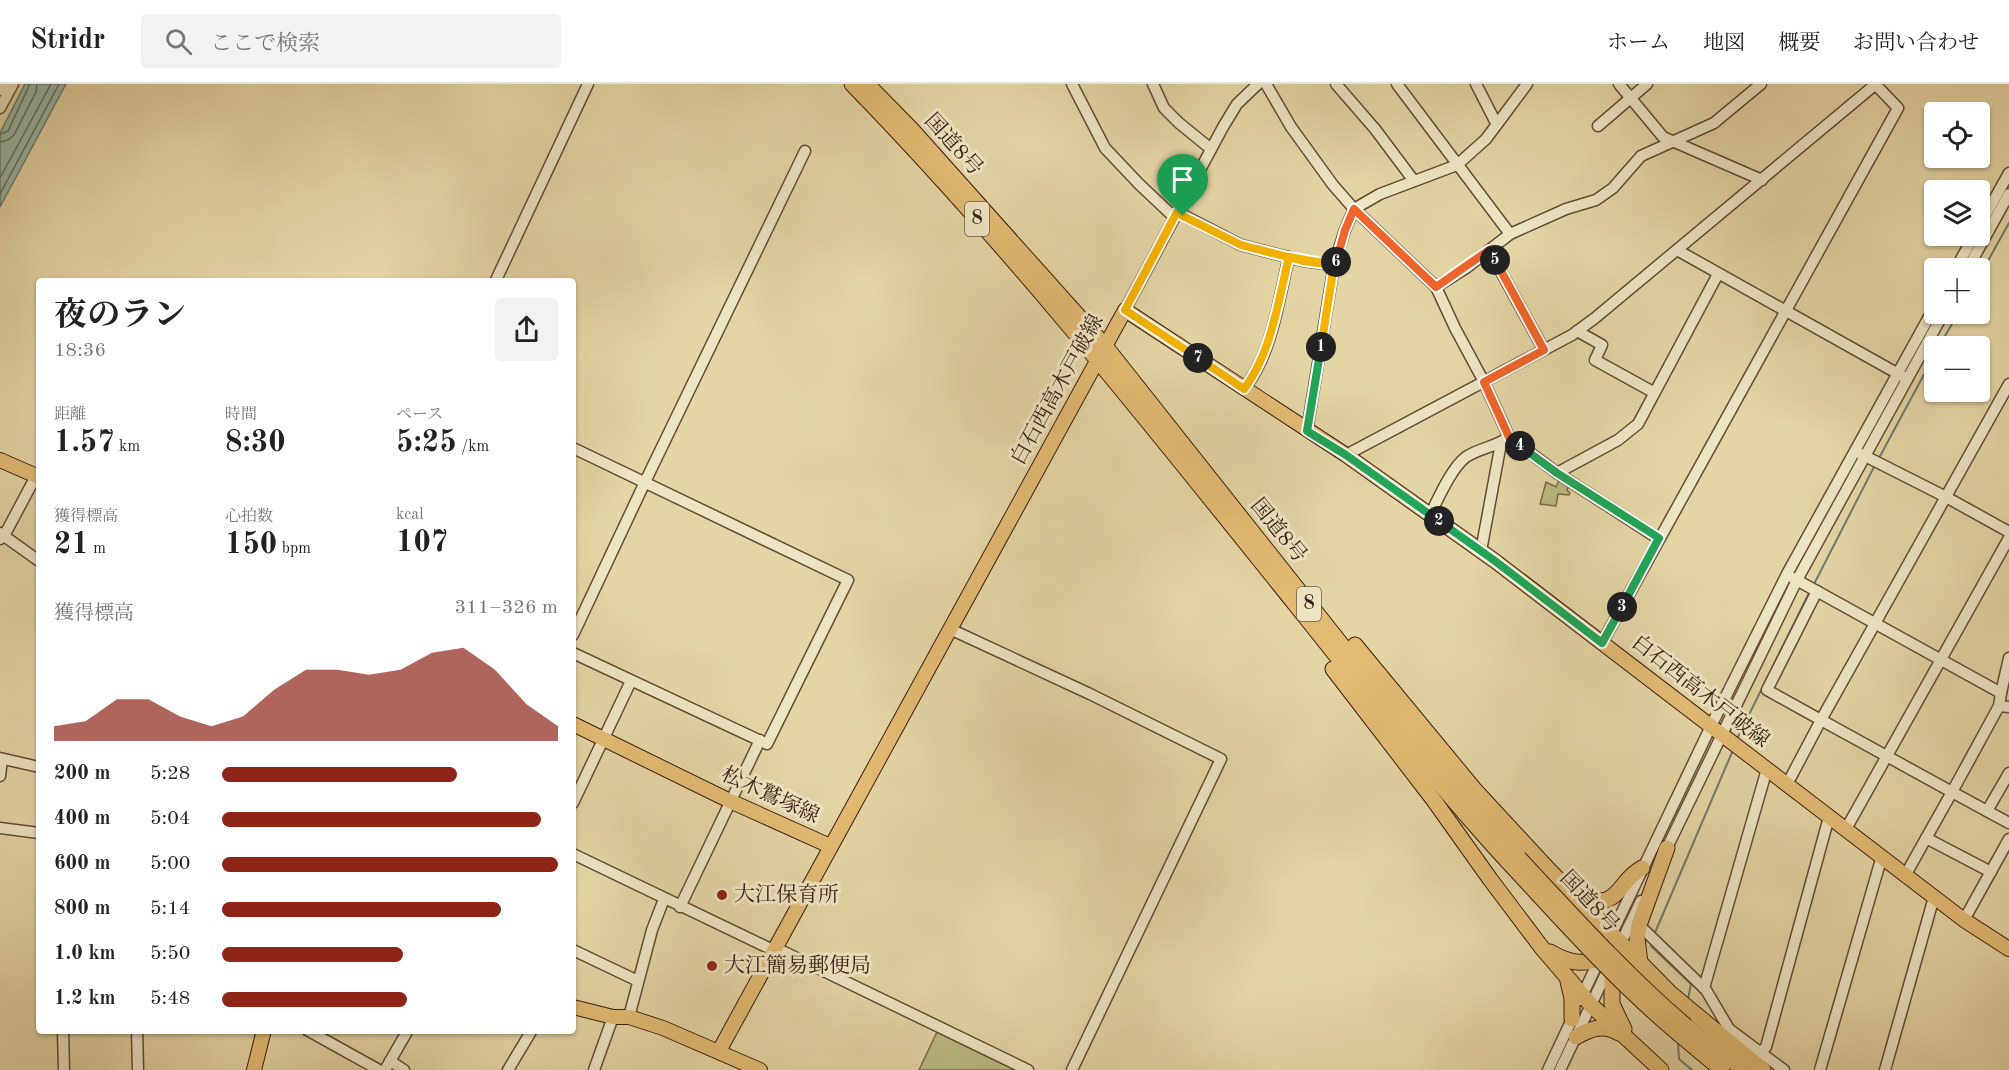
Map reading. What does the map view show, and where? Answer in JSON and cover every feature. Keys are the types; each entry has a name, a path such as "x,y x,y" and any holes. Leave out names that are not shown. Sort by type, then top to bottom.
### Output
{"highway":[{"name":"国道8号","path":"852,84 1101,352 1394,729 1515,861 1661,1005 1722,1070"},
{"name":"国道8号","path":"867,84 912,130 1101,352 1308,602 1515,861"},
{"path":"1278,582 1325,658 1433,799 1542,948 1587,1000 1660,1070"},
{"path":"1308,602 1349,638 1474,789 1548,869 1670,993 1762,1070"},
{"path":"1640,963 1637,938 1639,925 1667,848"},
{"path":"1578,897 1591,901 1603,901 1614,896 1634,873 1642,868"},
{"path":"1616,939 1605,960 1612,1004 1632,1041"},
{"path":"1542,948 1573,963 1605,960"},
{"path":"1566,975 1571,987 1572,1019"},
{"path":"1576,1037 1589,1029 1602,1027 1612,1029 1632,1041"},
{"name":"国道8号","path":"1683,1030 1744,1070"}],"main road":[{"name":"白石西高木戸破線","path":"830,846 864,789 1121,318 1244,389 1346,455 1481,551 1964,920 2009,949"},
{"path":"0,460 36,476"},
{"name":"松木鷲塚線","path":"576,725 730,801 830,846 719,1051"},
{"path":"576,1008 612,1017 629,1017 663,1028 760,1070"},
{"path":"255,1070 263,1034"}],"street":[{"path":"0,90 3,84"},
{"path":"0,108 13,84"},
{"path":"497,278 588,84"},
{"path":"1072,84 1106,148 1139,184 1176,215 1241,245 1334,265"},
{"path":"1153,84 1164,108 1211,149"},
{"path":"1121,318 1211,149 1238,104 1259,84 1333,185 1354,209 1436,287 1484,382 1505,440 1481,551"},
{"path":"1336,84 1376,129 1414,181"},
{"path":"1397,84 1510,234"},
{"path":"1476,84 1497,123"},
{"path":"1307,431 1334,265 1354,209 1380,194 1457,165 1486,139 1527,84"},
{"path":"1619,84 1663,136 1671,142 1762,180"},
{"path":"1598,126 1647,84"},
{"path":"1436,287 1510,234 1566,209 1596,200 1613,188 1641,156 1714,123 1761,84"},
{"path":"1346,455 1577,331 1876,84 1898,108 1602,643"},
{"path":"576,629 805,151"},
{"path":"1990,207 2009,173"},
{"path":"1974,258 2009,194"},
{"path":"1489,250 1544,350"},
{"path":"1677,250 1902,376"},
{"path":"1244,389 1253,377 1266,349 1289,257"},
{"path":"1557,473 1618,440 1638,424 1653,392 1718,274"},
{"path":"1616,939 1642,868 1717,730 1792,577 1902,376 1927,324"},
{"path":"1902,376 1936,324"},
{"path":"1577,331 1602,345 1595,360 1653,392"},
{"path":"1791,777 2009,384"},
{"path":"1505,440 1659,538"},
{"path":"1430,515 1458,465 1465,457 1505,440"},
{"path":"576,449 848,580 767,744 576,654"},
{"path":"1860,453 2009,532"},
{"path":"36,480 1,536 36,559"},
{"path":"1846,829 2009,538"},
{"path":"1792,577 2001,693"},
{"path":"1817,591 1767,690 2009,823"},
{"path":"950,629 1090,694 1221,759 1072,1070"},
{"path":"1906,874 2004,706 2001,693 2009,658"},
{"path":"576,797 631,681"},
{"path":"1616,939 1667,848 1717,730"},
{"path":"680,907 760,740"},
{"path":"0,776 1,758 36,766"},
{"path":"1704,988 1767,769"},
{"path":"1987,811 2009,773"},
{"path":"1760,1053 1766,1047 1829,817"},
{"path":"0,828 36,833"},
{"path":"1926,838 1991,872"},
{"path":"1964,920 2009,839"},
{"path":"576,855 680,907 774,949 1028,1070"},
{"path":"1820,1070 1882,856"},
{"path":"1885,1070 1934,897"},
{"path":"629,1017 652,930 664,899"},
{"path":"1639,925 1704,988 1729,1029 1784,1070"},
{"path":"576,951 638,981"},
{"path":"1560,1070 1576,1037 1587,1000 1605,960"},
{"path":"1548,1070 1572,1019 1587,1000"},
{"path":"594,1070 612,1017"},
{"path":"63,1034 64,1070"},
{"path":"137,1034 138,1070"},
{"path":"313,1034 379,1070"},
{"path":"404,1070 388,1066 406,1034"},
{"path":"508,1070 530,1034"}],"green space":[{"path":"1559,480 1569,485 1567,490 1569,495 1558,494 1556,506 1540,504 1546,482 1556,487"},
{"path":"937,1032 1015,1070 919,1070"}],"water":[{"path":"25,84 66,84 0,207 0,133"}],"waterway":[{"path":"1989,258 2009,223"},
{"path":"1945,336 1952,324"},
{"path":"1879,458 1924,374"},
{"path":"1813,586 1875,465"},
{"path":"1737,739 1810,591"},
{"path":"1654,935 1733,750"},
{"path":"1652,944 1651,946 1691,984 1688,999"},
{"path":"1678,1042 1679,1059 1692,1070"}],"place":[{"name":"大江保育所","path":"722,895"},
{"name":"大江簡易郵便局","path":"712,966"}],"route":[{"path":"1183,216 1177,212 1125,310 1244,389 1253,377 1266,349 1289,257 1334,265 1354,209 1436,287 1489,250 1544,350 1484,382 1509,437 1557,473 1659,538 1602,643 1495,561 1346,455 1307,431 1334,265 1303,261 1289,257 1269,253 1241,245 1183,216"}]}
